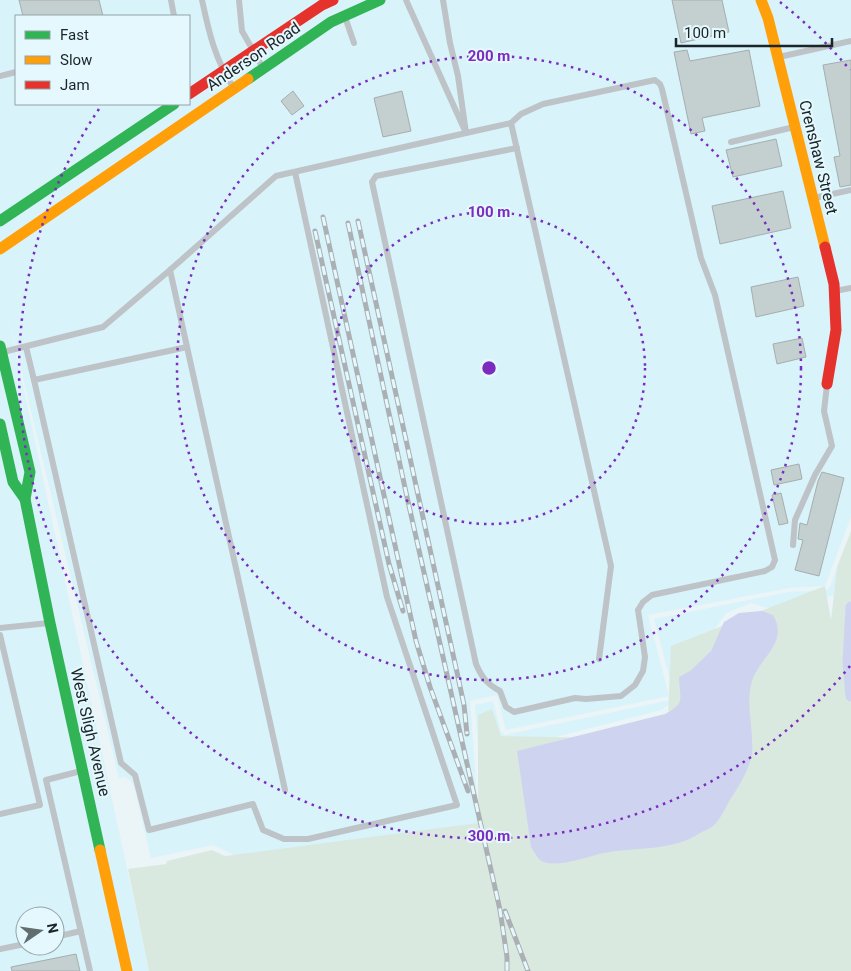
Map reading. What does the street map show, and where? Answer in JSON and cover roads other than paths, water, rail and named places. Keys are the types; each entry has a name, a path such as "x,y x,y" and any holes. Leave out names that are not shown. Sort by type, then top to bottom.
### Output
{"main road":[{"name":"Anderson Road","path":"190,93 322,5 333,0"},
{"name":"Anderson Road","path":"0,249 331,22 380,0"},
{"name":"Crenshaw Street","path":"761,0 768,18 778,57 834,291 836,330 828,384"},
{"path":"0,221 173,105"},
{"name":"West Sligh Avenue","path":"1,349 30,472 25,499 50,623 128,971"},
{"name":"West Sligh Avenue","path":"0,424 13,482 25,499"}],"lane":[{"path":"170,0 174,15"},
{"path":"202,0 210,40 223,71 234,88"},
{"path":"239,0 242,31 264,68"},
{"path":"406,0 466,133"},
{"path":"443,0 458,76 466,133"},
{"path":"345,16 354,43"},
{"path":"778,57 851,41"},
{"path":"0,76 15,72"},
{"path":"1,349 26,347 103,327 276,176 511,124 521,114 543,104 655,80 662,89 701,258 715,295 775,560 772,567 764,571 652,595 643,602 638,610 645,657 642,671 635,685 621,696 586,700 575,698 514,712 506,707 500,691 488,685 481,678 476,664 372,182 376,176 517,148"},
{"path":"511,124 610,566 600,659"},
{"path":"731,142 795,127"},
{"path":"26,347 122,763 135,775 149,830 252,804 263,830 284,839 308,839 457,805 387,597 294,172"},
{"path":"813,199 851,190"},
{"path":"170,270 285,790"},
{"path":"834,291 851,288"},
{"path":"34,380 187,347"},
{"path":"793,545 795,520 815,474 832,446 824,410 828,384"},
{"path":"0,628 50,623"},
{"path":"0,635 40,805 0,814"},
{"path":"35,783 83,770"},
{"path":"46,780 90,971"},
{"path":"65,935 81,931"},
{"path":"0,949 15,946"}],"waterway":[{"path":"851,607 848,662 851,696"}],"railway":[{"path":"323,217 416,641 430,687 468,791"},
{"path":"358,221 464,705 467,734"},
{"path":"348,223 407,497 500,910 507,957 507,971"},
{"path":"315,231 389,564 403,611"},
{"path":"505,911 528,971"}]}
